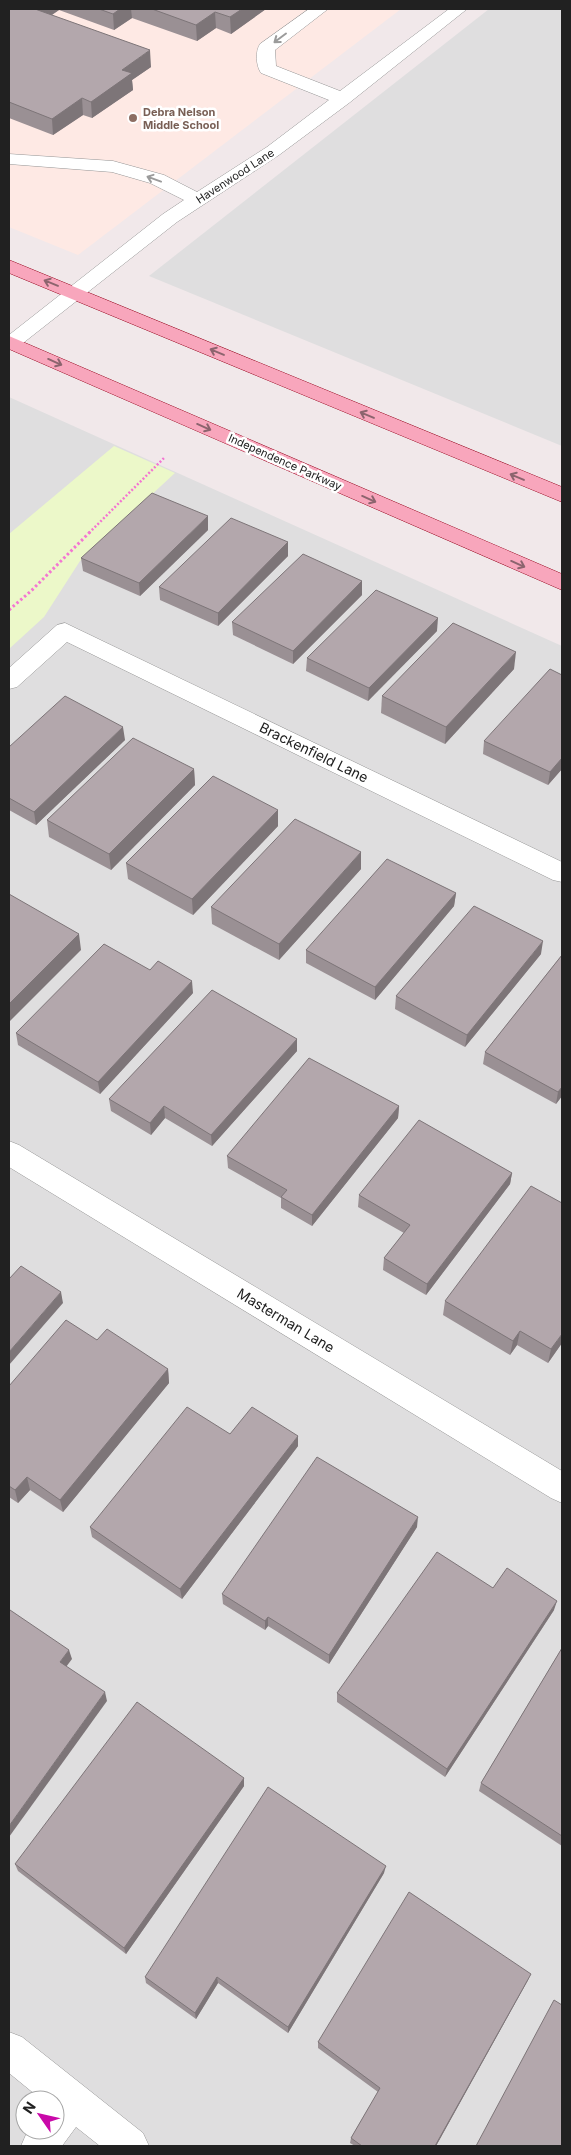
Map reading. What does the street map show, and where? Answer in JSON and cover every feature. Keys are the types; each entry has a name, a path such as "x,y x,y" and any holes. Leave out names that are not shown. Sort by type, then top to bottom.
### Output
{"main road":[{"path":"9,266 562,496"},
{"name":"Independence Parkway","path":"10,342 562,583"}],"street":[{"path":"320,9 266,48 267,69 343,98"},
{"name":"Havenwood Lane","path":"10,342 170,218 273,152 459,9"},
{"path":"9,159 113,167 157,179 198,200"},
{"name":"Brackenfield Lane","path":"9,681 65,631 562,873"},
{"name":"Masterman Lane","path":"9,1153 562,1488"},
{"path":"9,2050 44,2090"},
{"path":"65,2113 130,2146"}],"path":[{"path":"9,610 31,591 164,458"}],"shaded area":[{"name":"Debra Nelson Middle School","path":"9,9 401,9 78,255 9,227"},
{"path":"489,9 562,9 562,446 149,276"},
{"path":"9,397 562,646 562,2146 9,2146"}],"green space":[{"path":"114,446 175,473 80,561 44,617 9,649 9,534"}],"building":[{"path":"9,9 35,9 150,50 122,70 132,73 91,102 82,98 52,119 9,102"},
{"path":"99,9 120,9 113,14"},
{"path":"152,9 242,9 230,17 215,12 196,25"},
{"path":"152,493 208,516 139,583 81,558"},
{"path":"231,518 288,542 218,613 159,587"},
{"path":"303,554 362,581 293,651 232,622"},
{"path":"376,590 438,618 369,688 307,658"},
{"path":"453,623 516,652 446,727 382,696"},
{"path":"550,669 562,675 562,758 550,772 484,741"},
{"path":"65,696 123,727 34,812 9,798 9,747"},
{"path":"133,738 194,769 109,854 47,820"},
{"path":"213,776 278,810 192,899 126,863"},
{"path":"295,819 361,852 279,944 211,907"},
{"path":"387,859 456,893 375,987 306,950"},
{"path":"9,894 79,934 9,1004"},
{"path":"474,906 543,941 467,1035 396,996"},
{"path":"104,944 150,970 158,961 192,981 98,1082 16,1033"},
{"path":"562,955 562,1087 558,1092 485,1052"},
{"path":"212,990 297,1039 211,1135 164,1106 150,1123 109,1099"},
{"path":"309,1058 399,1106 312,1215 281,1197 287,1190 227,1156"},
{"path":"419,1120 512,1173 427,1284 384,1258 410,1225 359,1195"},
{"path":"531,1186 562,1203 562,1334 551,1349 520,1331 513,1341 445,1301"},
{"path":"21,1266 61,1292 9,1352 9,1279"},
{"path":"66,1320 97,1340 107,1329 168,1369 60,1500 27,1477 15,1490 9,1486 9,1386"},
{"path":"187,1407 230,1434 252,1407 298,1436 180,1589 90,1527"},
{"path":"317,1457 418,1517 329,1655 268,1617 265,1621 222,1594"},
{"path":"437,1552 493,1588 507,1568 557,1601 447,1769 337,1693"},
{"path":"10,1610 69,1650 60,1662 105,1692 9,1826 9,1612"},
{"path":"562,1648 562,1836 481,1783"},
{"path":"137,1702 244,1778 124,1948 15,1864"},
{"path":"268,1787 386,1866 288,2027 217,1977 195,2013 145,1977"},
{"path":"409,1892 531,1974 435,2146 362,2146 351,2138 380,2088 318,2042"},
{"path":"554,2000 562,2005 562,2146 476,2146"}],"place":[{"name":"Debra Nelson Middle School","path":"133,118"}]}
